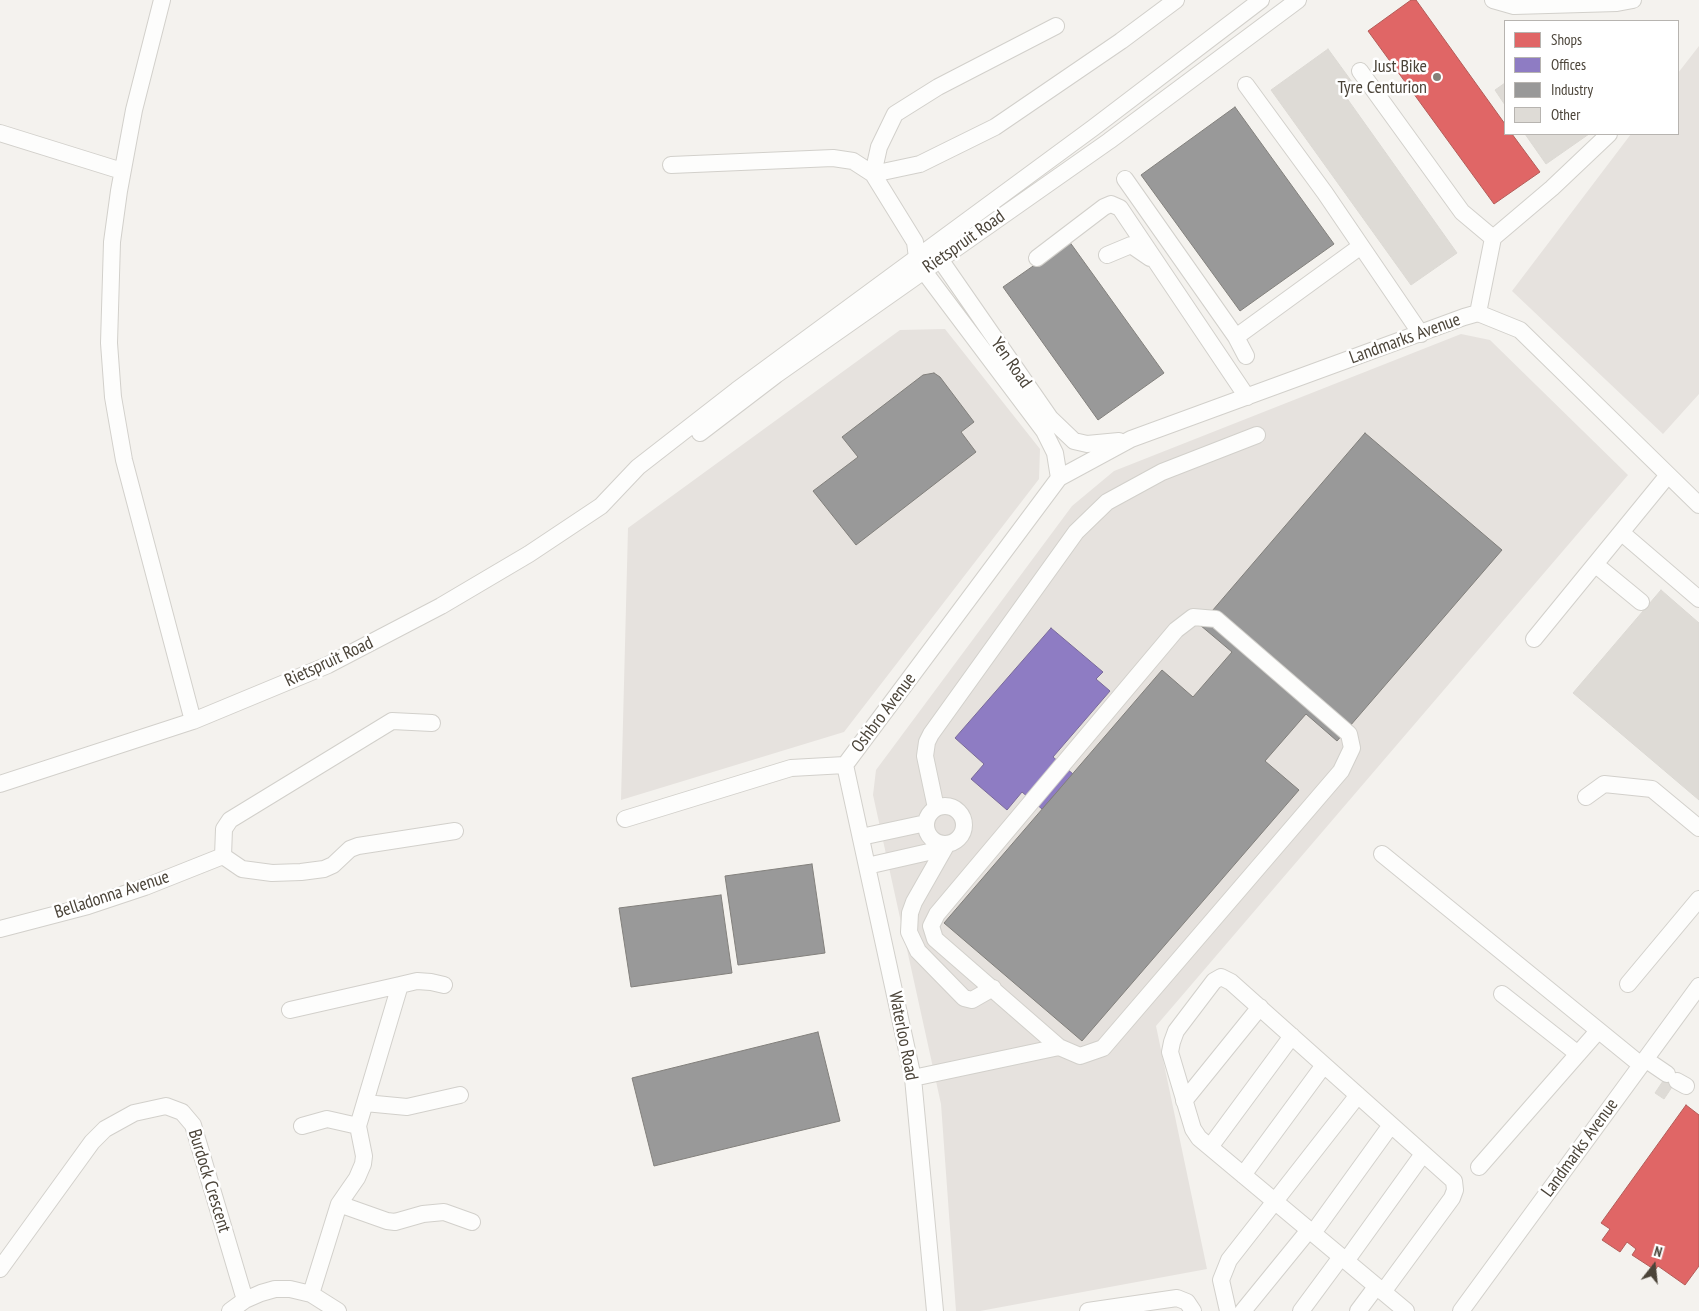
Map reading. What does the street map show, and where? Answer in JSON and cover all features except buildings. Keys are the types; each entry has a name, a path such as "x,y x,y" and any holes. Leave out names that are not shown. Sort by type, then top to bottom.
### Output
{"street":[{"path":"162,0 134,110 122,171 112,242 109,292 113,397 124,460 193,721"},
{"path":"1056,26 938,87 895,114 879,147 873,174 920,164 995,127 1121,41 1176,0"},
{"name":"Rietspruit Road","path":"936,254 1261,0"},
{"name":"Rietspruit Road","path":"0,784 193,721 328,665 441,606 528,554 601,506 627,479 661,462 776,375 919,257 936,254 1109,141 1298,0"},
{"path":"1493,0 1514,6 1633,0"},
{"path":"1360,71 1462,212 1493,238"},
{"path":"1246,84 1361,246 1420,334"},
{"path":"0,134 122,171"},
{"path":"1478,313 1493,238 1552,188 1608,135"},
{"name":"Yen Road","path":"671,165 833,158 853,161 873,174 919,257 1044,431 1055,454 1059,478"},
{"path":"1125,179 1236,337 1246,356"},
{"path":"1037,258 1104,207 1111,204 1120,208 1247,397"},
{"path":"1107,256 1131,245 1156,262"},
{"path":"1236,337 1361,246"},
{"path":"919,257 936,254"},
{"name":"Yen Road","path":"936,254 1050,418 1074,441 1098,444 1132,439"},
{"name":"Landmarks Avenue","path":"1059,478 1132,439 1478,313 1520,330 1668,475 1696,496"},
{"path":"936,808 925,756 927,742 931,734 1076,532 1107,502 1162,472 1257,435"},
{"path":"1534,639 1668,475"},
{"name":"Oshbro Avenue","path":"624,819 791,768 845,765 1059,478"},
{"path":"1622,533 1699,599"},
{"path":"1596,564 1641,602"},
{"path":"1193,617 1216,618 1349,734 1352,748 1341,771 1103,1048 1080,1056 1059,1047 935,939 931,926 937,914 1176,630 1193,617"},
{"path":"432,724 411,720 392,721 230,820 224,829 223,856 242,869 272,873 301,872 324,869 333,865 350,850 358,846 455,831"},
{"name":"Waterloo Road","path":"845,765 912,1078 935,1311"},
{"path":"1586,797 1604,784 1652,789 1699,828"},
{"path":"942,806 954,808 962,817 964,829 962,835 953,843 945,844 932,840 926,829 926,823 928,817 936,808 942,806"},
{"path":"861,837 926,823"},
{"path":"867,866 933,852 945,844"},
{"path":"945,844 914,902 910,913 909,932 918,951 964,998 972,1000 992,988"},
{"path":"1382,854 1598,1030 1643,1062 1677,1080"},
{"name":"Belladonna Avenue","path":"0,929 88,906 145,887 223,856"},
{"path":"1628,984 1699,899"},
{"path":"1358,1311 1380,1289 1452,1198 1456,1190 1454,1182 1232,982 1221,977 1214,981 1176,1032 1170,1052 1193,1129 1199,1138 1243,1174 1343,1259 1380,1289 1406,1311"},
{"path":"290,1010 417,982 431,982 444,986"},
{"path":"311,1294 339,1204 357,1178 363,1164 364,1156 358,1126 400,985"},
{"name":"Landmarks Avenue","path":"1461,1311 1699,986"},
{"path":"1502,994 1578,1054"},
{"path":"1184,1101 1260,1007"},
{"path":"1479,1167 1598,1030"},
{"path":"1210,1147 1292,1036"},
{"path":"912,1078 1059,1047"},
{"path":"1243,1174 1324,1065"},
{"path":"365,1103 407,1107 460,1095"},
{"path":"1228,1311 1221,1280 1229,1260 1358,1095"},
{"name":"Burdock Crescent","path":"0,1269 92,1142 105,1129 134,1114 166,1106 182,1112 193,1125 245,1300"},
{"path":"302,1126 327,1119 358,1126"},
{"path":"1243,1311 1311,1232 1391,1125"},
{"path":"1301,1311 1423,1154"},
{"path":"339,1204 387,1221 395,1222 424,1214 444,1212 472,1222"},
{"path":"230,1311 245,1300 275,1289 290,1289 311,1294 338,1311"},
{"path":"1088,1311 1151,1306 1177,1298 1187,1302 1193,1311"}],"shaded area":[{"path":"1699,46 1699,394 1663,434 1512,291 1630,135 1679,135 1679,72"},
{"path":"945,329 1040,449 1039,479 844,732 621,800 628,528 900,330"},
{"path":"1461,334 1490,340 1628,475 1156,1026 1207,1269 980,1311 956,1311 941,1104 873,795 876,770 1072,506 1114,471"}],"place":[{"name":"Just Bike Tyre Centurion","path":"1437,77"}]}
